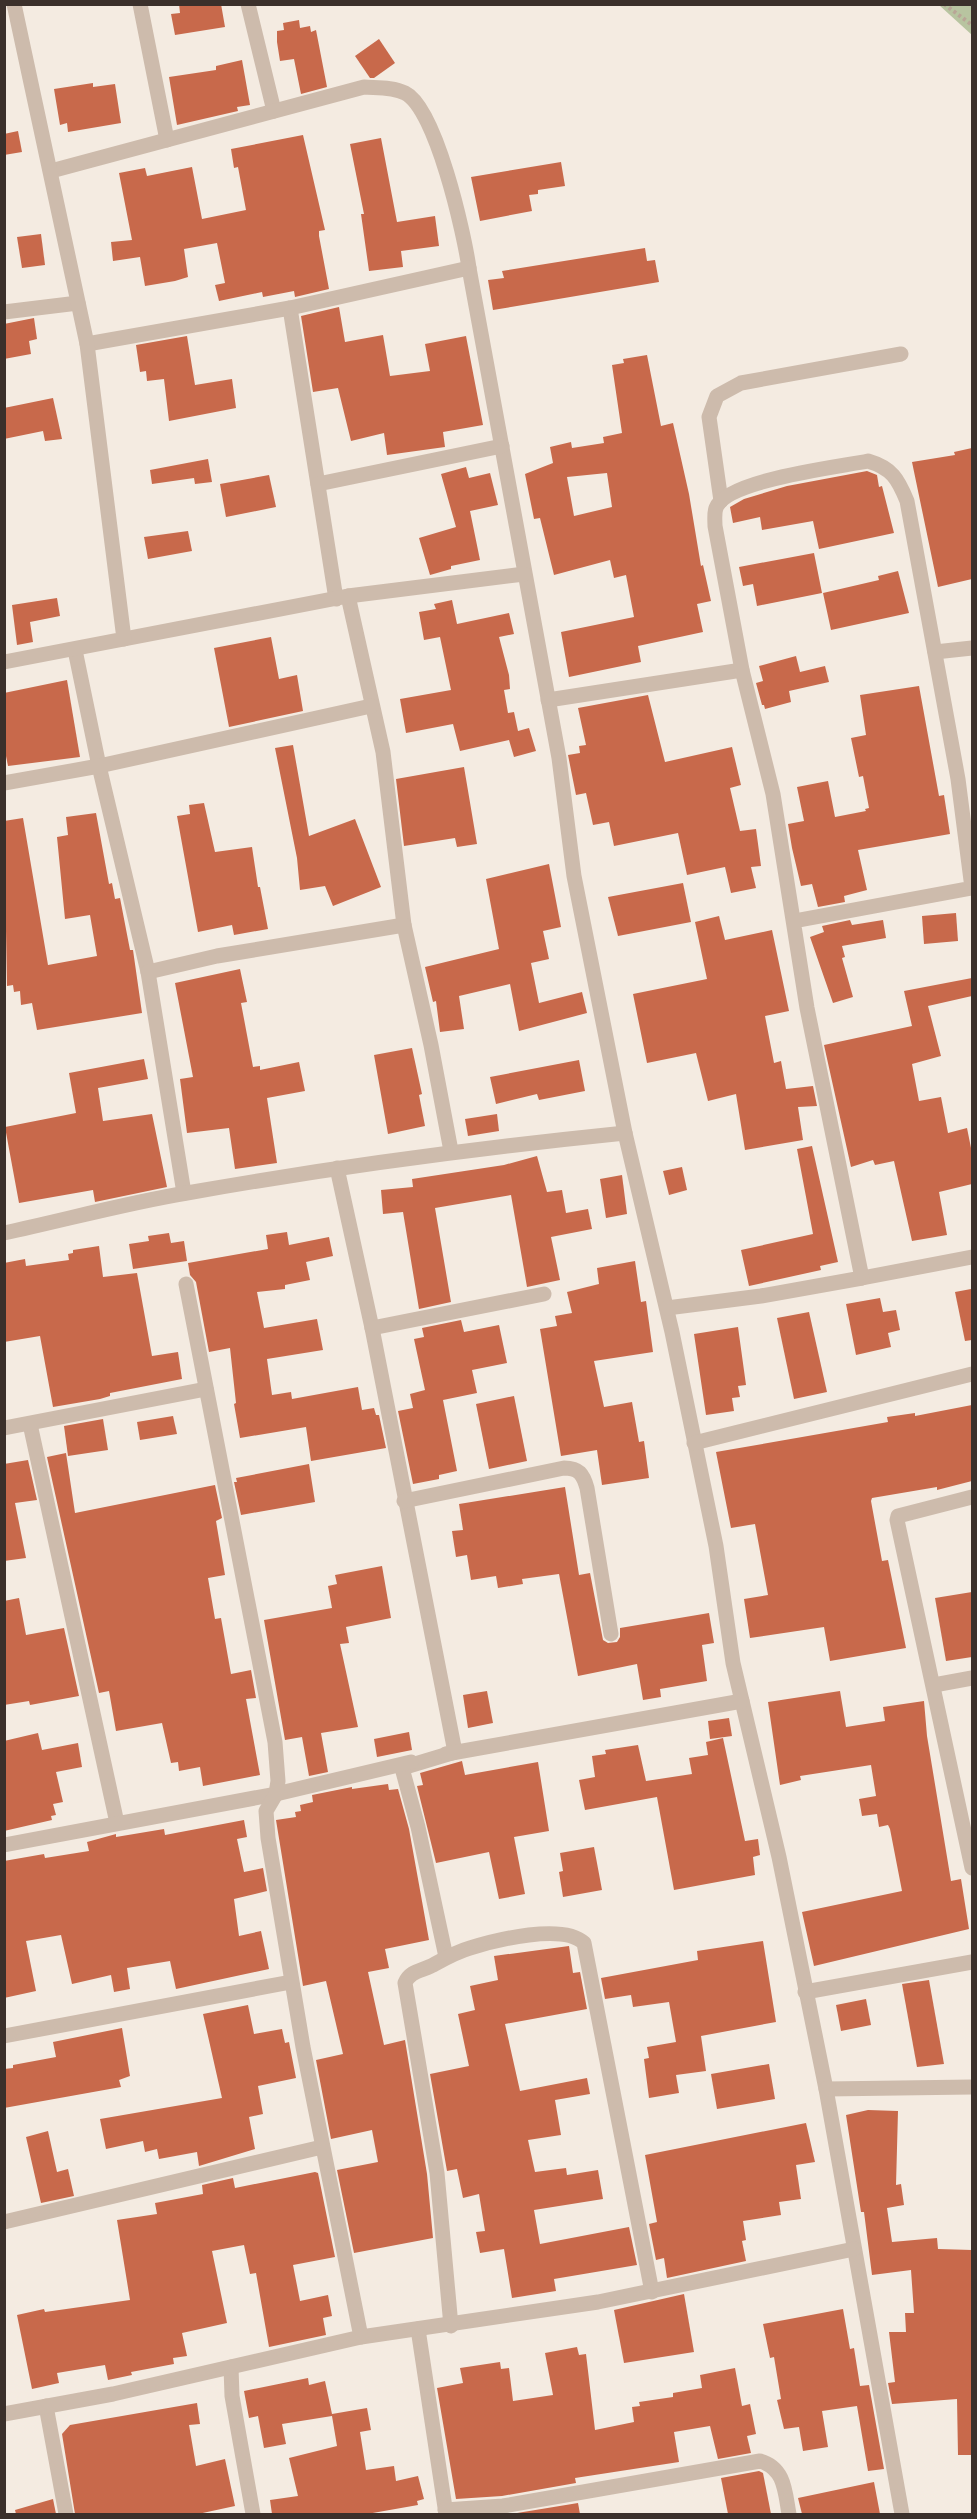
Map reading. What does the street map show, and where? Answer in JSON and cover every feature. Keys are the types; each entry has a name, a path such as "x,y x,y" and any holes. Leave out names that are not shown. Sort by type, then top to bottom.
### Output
{"street":[{"path":"14,4 87,344 124,639"},
{"path":"140,4 167,140"},
{"path":"248,4 274,111"},
{"path":"51,171 364,87 406,93 425,114 460,221 548,700 562,781 574,876 625,1133 667,1308 716,1546 742,1701 778,1857 826,2089 902,2514"},
{"path":"87,344 290,308 469,268"},
{"path":"4,312 78,303"},
{"path":"290,308 318,484 342,598 371,706 389,792 404,925 431,1045 451,1151"},
{"path":"721,501 709,417 717,396 741,383 902,354"},
{"path":"318,484 502,446"},
{"path":"794,921 972,888 958,779 907,501 893,472 868,461 752,483 734,491 721,501 716,508 715,526 742,670 773,794 807,1008 862,1278"},
{"path":"4,662 342,598 524,574"},
{"path":"935,652 972,648"},
{"path":"75,650 99,766 148,972 184,1193"},
{"path":"548,700 742,670"},
{"path":"4,783 99,766 371,706"},
{"path":"148,972 217,956 404,925"},
{"path":"5,1232 184,1193 337,1168 451,1151 625,1133"},
{"path":"337,1168 372,1328 455,1752"},
{"path":"667,1308 761,1296 972,1257"},
{"path":"186,1284 275,1742 278,1774 276,1794 266,1811 266,1820 291,1982 361,2337"},
{"path":"372,1328 544,1294"},
{"path":"694,1443 972,1374"},
{"path":"4,1428 206,1389"},
{"path":"30,1424 117,1823"},
{"path":"404,1500 564,1468 575,1468 581,1473 587,1488 611,1634"},
{"path":"972,1497 909,1512 898,1516 897,1520 972,1862"},
{"path":"933,1685 972,1678"},
{"path":"4,1845 276,1794 455,1752 742,1701"},
{"path":"446,1957 418,1827 402,1768 455,1752"},
{"path":"451,2326 437,2173 405,1983 415,1972 446,1957 494,1942 554,1933 572,1935 584,1943 652,2292"},
{"path":"806,1992 972,1962"},
{"path":"4,2036 291,1982"},
{"path":"826,2089 972,2087"},
{"path":"4,2222 322,2147"},
{"path":"4,2414 231,2367 361,2337 451,2326 652,2292 854,2248"},
{"path":"418,2329 446,2512 503,2506 760,2461 773,2465 777,2471 784,2484 789,2514"},
{"path":"231,2367 232,2396 253,2514"},
{"path":"46,2406 66,2514"}],"path":[{"path":"944,4 972,25"}],"green space":[{"path":"939,5 972,5 972,35"}],"building":[{"path":"179,4 221,4 225,27 175,35 171,14 180,13"},
{"path":"299,20 300,28 310,26 311,32 316,30 327,87 301,94 294,59 280,61 277,42 277,31 284,30 283,23"},
{"path":"379,39 395,63 374,78 370,78 355,56"},
{"path":"242,60 250,105 237,107 238,111 177,125 169,77 216,70 216,66"},
{"path":"93,83 93,87 115,84 121,123 68,132 67,123 60,125 54,89"},
{"path":"18,131 22,152 4,155 4,134"},
{"path":"303,135 325,230 319,231 319,236 329,289 295,297 294,291 263,297 262,292 219,301 215,285 225,283 217,243 184,249 188,277 175,281 145,286 140,257 113,261 111,242 132,240 119,173 145,168 147,176 192,167 202,219 246,210 238,167 234,168 231,149"},
{"path":"381,138 397,222 435,216 439,246 401,251 403,267 369,271 361,214 364,214 350,144"},
{"path":"561,162 565,186 538,190 538,194 529,195 532,211 480,221 471,177"},
{"path":"41,234 45,265 22,268 17,237"},
{"path":"645,248 647,261 655,260 659,282 493,310 488,280 504,278 502,271"},
{"path":"339,307 345,342 383,335 390,376 430,371 425,344 466,336 483,425 443,432 445,447 387,455 384,433 351,441 338,388 313,392 301,316"},
{"path":"34,318 37,339 29,341 31,354 4,359 4,324"},
{"path":"187,336 195,385 232,379 236,408 169,421 164,379 147,381 146,371 140,372 136,345"},
{"path":"647,355 661,426 673,423 689,494 701,566 703,565 711,601 697,604 703,632 638,646 641,662 569,677 561,632 634,617 626,575 614,578 610,560 554,575 540,518 534,519 525,474 553,463 550,447 571,442 572,448 604,443 603,437 622,433 612,365 624,363 623,359","holes":["607,473 612,507 574,516 567,477"]},
{"path":"53,398 62,439 45,441 43,431 4,439 4,408"},
{"path":"972,448 972,579 938,587 912,462 955,455 954,452"},
{"path":"208,459 212,482 195,484 194,478 152,484 150,470"},
{"path":"466,467 469,478 490,473 498,505 470,511 480,560 451,566 451,569 430,575 419,538 456,527 441,474"},
{"path":"867,471 877,475 879,487 882,486 894,533 819,549 813,521 762,530 760,517 733,523 730,507 744,499 787,486"},
{"path":"269,475 276,507 226,517 220,484"},
{"path":"188,531 192,551 148,559 144,537"},
{"path":"814,553 822,593 757,606 753,584 743,586 739,567"},
{"path":"898,571 909,613 831,630 823,593 879,580 878,576"},
{"path":"57,598 60,616 30,622 33,642 17,645 12,605"},
{"path":"452,600 457,624 509,613 514,634 499,637 509,675 510,689 504,690 508,713 514,712 518,731 529,728 536,751 514,757 509,740 460,751 453,724 406,733 400,699 451,690 440,637 424,640 419,612 436,609 434,604"},
{"path":"271,637 279,679 297,675 303,711 229,727 214,648"},
{"path":"796,656 800,672 825,666 829,682 789,691 791,702 765,709 756,683 763,681 759,666"},
{"path":"67,680 80,757 8,766 4,746 4,693"},
{"path":"919,686 939,796 944,795 950,834 858,850 867,890 844,896 845,902 818,907 812,884 801,886 792,848 788,824 804,821 797,787 828,781 835,817 866,811 865,809 869,808 863,776 859,777 851,738 866,735 860,695"},
{"path":"648,695 665,762 732,747 741,785 730,788 740,831 756,829 761,866 751,867 756,888 731,893 725,867 687,875 678,833 614,846 609,822 593,825 586,793 576,795 568,755 580,753 579,746 586,745 578,708"},
{"path":"293,745 309,836 355,819 381,887 333,906 325,886 300,890 297,858 275,748"},
{"path":"464,767 477,844 457,847 455,838 404,846 396,779"},
{"path":"204,803 215,852 252,847 268,929 234,935 232,925 198,932 177,816 190,814 189,805"},
{"path":"96,813 109,884 112,883 115,899 120,898 130,950 133,950 142,1013 37,1030 32,1003 21,1005 20,991 14,992 13,985 7,986 4,821 23,818 48,965 97,956 90,915 65,919 57,837 68,835 66,817"},
{"path":"549,864 561,927 543,931 549,959 531,963 539,1003 582,992 587,1013 519,1031 510,984 459,996 464,1029 440,1032 436,1001 433,1002 425,967 499,949 486,879"},
{"path":"683,883 691,922 618,936 608,897"},
{"path":"956,913 958,941 924,944 922,916"},
{"path":"719,916 725,940 772,930 789,1011 765,1016 774,1063 781,1061 786,1089 813,1086 817,1106 798,1107 803,1140 745,1150 736,1094 708,1101 696,1053 647,1063 633,994 707,979 695,922"},
{"path":"850,920 852,925 883,920 886,938 842,946 845,957 842,958 853,997 833,1003 810,937 824,932 822,926"},
{"path":"240,969 247,1002 241,1003 253,1067 260,1066 260,1070 299,1062 305,1091 267,1098 277,1163 235,1169 229,1128 187,1133 180,1079 193,1077 175,983"},
{"path":"972,978 972,996 928,1006 941,1056 912,1064 919,1101 941,1097 948,1133 967,1128 972,1153 972,1184 939,1192 947,1235 912,1241 894,1161 875,1165 873,1160 851,1167 824,1045 912,1026 904,991"},
{"path":"412,1048 422,1094 419,1095 425,1126 388,1134 374,1055"},
{"path":"144,1059 148,1079 98,1088 103,1121 152,1114 167,1187 95,1202 93,1190 19,1203 5,1127 76,1113 69,1073"},
{"path":"579,1060 585,1091 539,1100 537,1094 496,1104 490,1077"},
{"path":"497,1114 499,1131 468,1136 465,1119"},
{"path":"812,1146 838,1262 820,1266 821,1270 749,1286 741,1250 813,1234 797,1149"},
{"path":"537,1156 547,1192 562,1190 566,1213 588,1209 592,1229 551,1237 560,1280 527,1287 511,1195 435,1208 451,1302 419,1309 403,1212 383,1214 381,1190 413,1187 412,1179 504,1165"},
{"path":"682,1167 687,1190 669,1195 663,1171"},
{"path":"622,1175 627,1214 606,1218 600,1179"},
{"path":"287,1232 289,1245 329,1237 333,1256 306,1262 310,1280 285,1285 285,1289 257,1292 264,1328 317,1319 323,1350 267,1359 272,1395 291,1392 292,1399 358,1387 362,1410 374,1408 376,1415 379,1415 386,1448 311,1461 306,1427 240,1438 234,1404 236,1403 230,1348 209,1352 196,1282 190,1275 188,1263 268,1249 266,1235"},
{"path":"169,1233 171,1243 184,1241 187,1261 133,1269 129,1244 149,1241 148,1236"},
{"path":"99,1246 103,1277 137,1273 152,1356 178,1352 182,1379 110,1393 110,1396 100,1399 53,1407 40,1336 4,1342 4,1263 25,1259 26,1266 69,1260 68,1254 73,1253 73,1250"},
{"path":"635,1261 641,1302 646,1301 653,1352 594,1361 604,1407 632,1402 639,1442 644,1441 649,1478 602,1485 597,1450 561,1456 540,1329 557,1326 555,1316 572,1313 567,1292 599,1284 597,1268"},
{"path":"971,1289 972,1340 965,1341 955,1292"},
{"path":"880,1298 883,1312 896,1310 900,1330 888,1333 891,1347 856,1355 846,1304"},
{"path":"809,1312 827,1392 794,1399 777,1318"},
{"path":"461,1320 464,1332 499,1325 507,1363 472,1370 477,1393 443,1400 457,1471 439,1475 439,1479 413,1484 398,1411 413,1408 410,1394 425,1390 414,1339 424,1337 422,1328"},
{"path":"738,1327 746,1385 738,1386 740,1397 732,1398 734,1411 706,1415 694,1334"},
{"path":"514,1396 527,1461 489,1469 476,1404"},
{"path":"972,1405 972,1481 937,1490 937,1487 872,1498 871,1501 882,1561 888,1560 906,1648 830,1661 824,1627 750,1638 744,1599 768,1595 755,1524 731,1528 716,1452 888,1422 887,1417 915,1413 915,1416"},
{"path":"173,1416 177,1434 140,1440 137,1422"},
{"path":"103,1419 108,1450 68,1456 64,1426"},
{"path":"66,1453 75,1513 215,1485 222,1518 216,1521 225,1575 208,1578 215,1619 221,1618 231,1674 251,1670 256,1698 246,1699 260,1775 203,1786 200,1767 179,1771 178,1762 171,1763 162,1723 116,1731 109,1691 99,1693 47,1457"},
{"path":"28,1460 37,1500 15,1503 26,1558 4,1561 4,1464"},
{"path":"309,1464 315,1502 241,1515 234,1482 237,1482 236,1478"},
{"path":"565,1487 579,1575 590,1573 603,1640 608,1643 617,1642 620,1637 620,1628 709,1613 714,1643 702,1645 707,1681 660,1689 661,1697 643,1700 637,1664 578,1676 559,1574 522,1579 523,1584 498,1588 496,1576 471,1580 467,1555 456,1557 452,1531 463,1530 459,1504"},
{"path":"382,1566 391,1618 346,1627 349,1643 340,1644 358,1727 321,1733 328,1772 309,1776 302,1737 285,1740 264,1620 332,1608 328,1586 337,1584 335,1575"},
{"path":"972,1592 972,1657 946,1661 935,1598"},
{"path":"19,1598 26,1635 64,1628 79,1696 30,1705 29,1701 4,1705 4,1601"},
{"path":"487,1691 493,1723 468,1728 463,1695"},
{"path":"840,1691 846,1727 885,1721 883,1707 924,1701 927,1736 951,1881 961,1879 969,1929 814,1966 802,1912 902,1891 888,1825 879,1827 877,1814 862,1816 859,1799 876,1796 871,1765 800,1776 801,1780 780,1785 768,1702"},
{"path":"729,1718 732,1736 710,1739 708,1721"},
{"path":"409,1732 412,1750 377,1757 374,1739"},
{"path":"38,1733 42,1750 78,1743 82,1767 56,1772 63,1802 53,1804 56,1815 51,1816 52,1820 4,1831 4,1741"},
{"path":"723,1738 745,1841 758,1839 760,1855 753,1857 755,1875 674,1890 657,1797 585,1810 579,1780 595,1777 592,1756 606,1754 605,1750 638,1745 646,1781 692,1774 689,1758 708,1755 706,1742"},
{"path":"462,1761 465,1775 538,1762 549,1831 514,1837 525,1894 499,1899 489,1852 436,1863 417,1786 423,1785 420,1773"},
{"path":"388,1784 389,1790 398,1789 409,1829 429,1940 385,1949 389,1968 368,1972 384,2045 405,2040 427,2174 433,2238 354,2253 337,2170 378,2162 372,2130 331,2139 316,2060 343,2054 326,1981 303,1986 276,1820 296,1817 295,1812 301,1811 300,1805 313,1802 312,1795 352,1787 352,1789"},
{"path":"244,1820 247,1837 237,1839 244,1872 263,1868 267,1891 234,1899 239,1936 261,1931 269,1969 176,1989 170,1961 127,1968 130,1989 114,1992 111,1975 72,1984 61,1935 26,1941 36,1991 4,1998 4,1861 44,1854 45,1858 89,1851 87,1842 116,1834 116,1837 164,1829 165,1835"},
{"path":"594,1847 602,1890 563,1897 559,1872 563,1871 560,1853"},
{"path":"763,1941 776,2022 701,2036 706,2071 676,2075 679,2093 649,2098 644,2059 649,2058 647,2047 676,2042 669,2002 633,2007 631,1995 605,1999 601,1978 698,1960 697,1951"},
{"path":"569,1946 573,1973 580,1972 587,2009 505,2024 520,2091 587,2078 590,2094 555,2100 561,2135 528,2140 535,2172 566,2168 567,2175 598,2170 603,2199 534,2210 540,2244 629,2227 637,2265 554,2279 556,2291 512,2298 504,2249 480,2253 476,2232 485,2231 479,2194 463,2198 457,2169 447,2171 430,2074 469,2066 458,2014 475,2010 470,1986 498,1980 494,1956"},
{"path":"929,1980 944,2064 917,2067 902,1984"},
{"path":"866,1999 871,2025 841,2031 836,2005"},
{"path":"248,2005 254,2034 282,2029 285,2043 289,2042 296,2078 258,2086 263,2114 249,2117 255,2149 199,2166 197,2152 159,2159 157,2149 145,2152 143,2141 106,2149 100,2119 222,2098 203,2014"},
{"path":"122,2028 130,2076 119,2080 121,2087 4,2108 4,2069 13,2068 13,2065 56,2057 53,2042"},
{"path":"769,2064 775,2099 717,2109 711,2074"},
{"path":"868,2110 898,2111 896,2185 901,2184 904,2205 887,2208 892,2242 937,2238 938,2249 972,2250 972,2455 958,2455 957,2399 892,2404 888,2383 895,2382 889,2332 906,2332 905,2313 914,2313 911,2270 872,2275 864,2212 861,2212 846,2115"},
{"path":"806,2123 815,2162 796,2165 801,2199 779,2202 781,2215 743,2221 746,2240 742,2241 746,2261 667,2278 664,2258 656,2260 649,2224 657,2222 645,2155"},
{"path":"48,2131 57,2172 68,2169 74,2196 41,2203 26,2137"},
{"path":"318,2173 335,2257 293,2265 300,2301 328,2295 332,2316 323,2318 326,2335 269,2347 256,2273 250,2274 244,2245 212,2251 227,2323 182,2333 187,2356 173,2358 174,2364 131,2372 132,2375 108,2380 105,2365 57,2373 59,2383 32,2389 17,2315 44,2309 45,2312 130,2300 117,2220 157,2214 155,2203 203,2194 202,2185 233,2178 235,2188"},
{"path":"684,2294 694,2352 624,2363 614,2310"},
{"path":"843,2309 850,2349 854,2348 860,2386 869,2385 884,2469 868,2471 857,2406 822,2411 828,2447 803,2451 799,2427 784,2429 777,2400 781,2399 774,2357 770,2358 763,2324"},
{"path":"577,2347 579,2355 586,2354 595,2430 634,2422 632,2407 640,2406 639,2402 673,2397 673,2393 702,2388 700,2375 735,2368 742,2406 750,2404 756,2434 747,2436 751,2453 718,2459 710,2426 674,2432 679,2462 575,2478 576,2483 502,2496 456,2499 437,2388 463,2383 460,2368 500,2362 501,2369 509,2368 513,2401 553,2395 545,2353"},
{"path":"308,2378 309,2385 325,2381 332,2414 367,2408 371,2430 360,2432 366,2470 394,2466 396,2481 418,2476 424,2499 417,2501 418,2505 367,2514 272,2514 270,2500 298,2496 289,2458 337,2446 332,2416 282,2424 286,2444 264,2448 258,2416 249,2418 244,2391"},
{"path":"197,2403 200,2424 189,2425 196,2466 225,2459 235,2506 198,2514 75,2514 62,2434 70,2425"},
{"path":"759,2471 763,2473 771,2514 728,2514 721,2478"},
{"path":"874,2482 880,2514 802,2514 798,2498"},
{"path":"53,2499 56,2514 16,2514 15,2510"},
{"path":"578,2503 580,2514 511,2514"}]}
